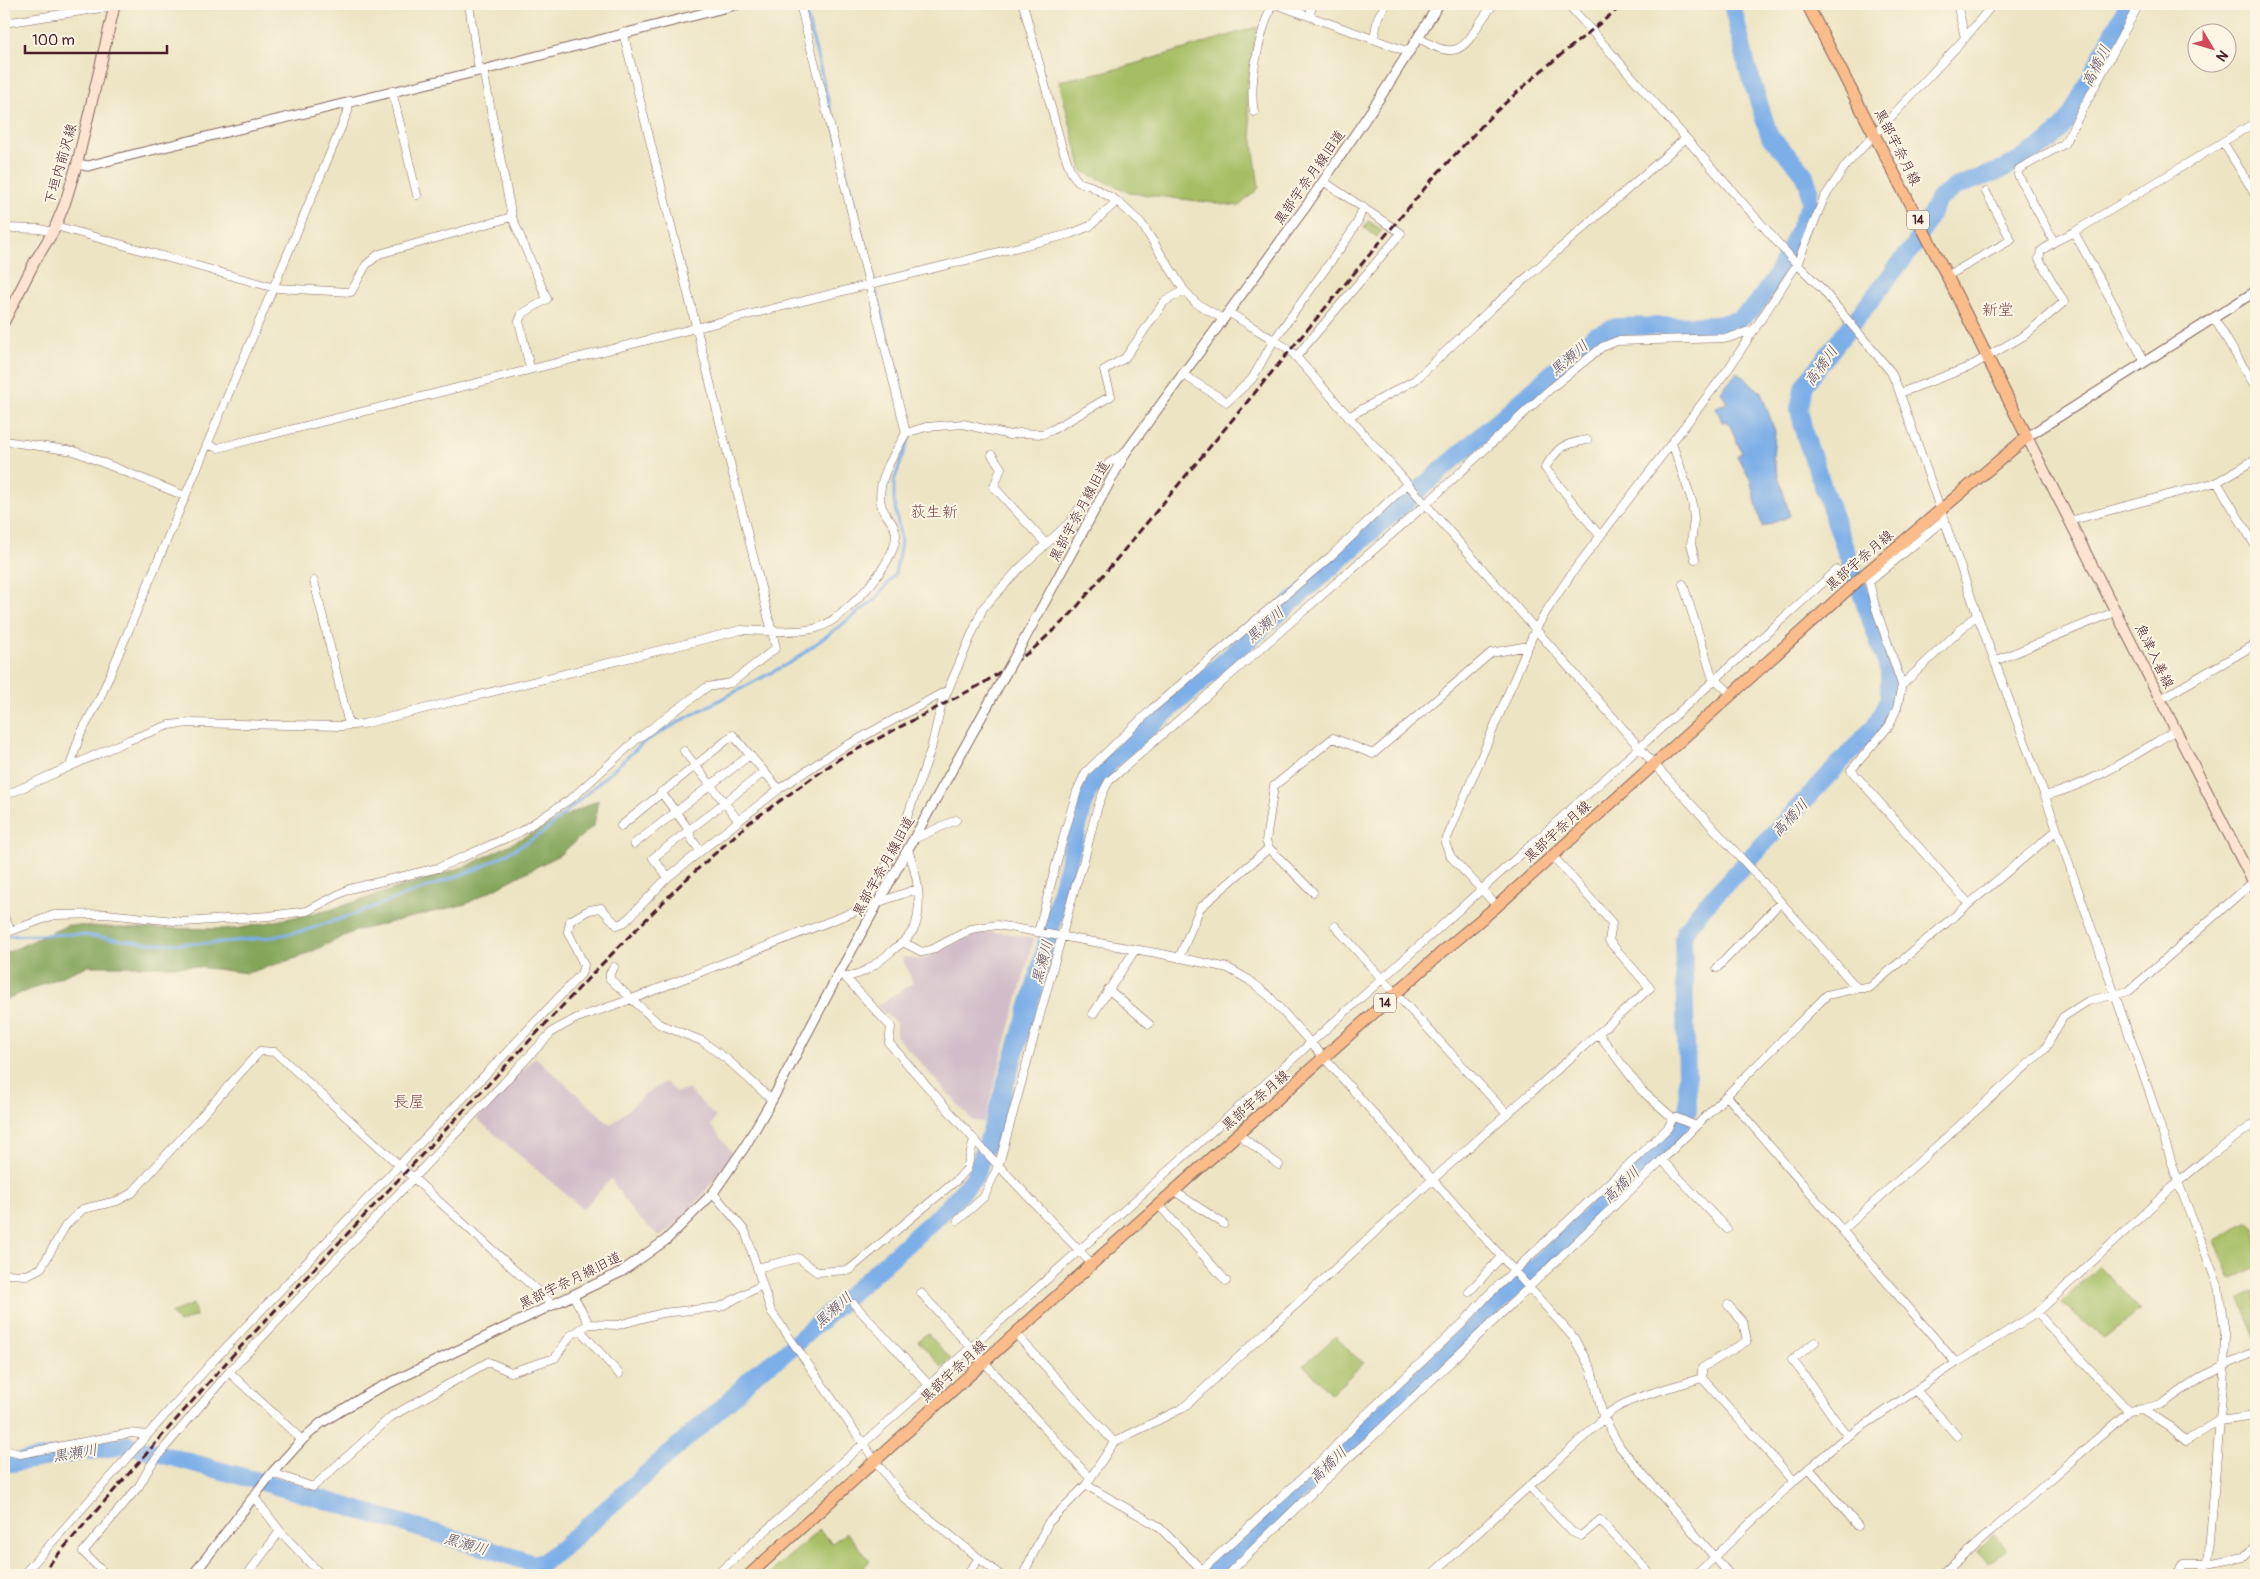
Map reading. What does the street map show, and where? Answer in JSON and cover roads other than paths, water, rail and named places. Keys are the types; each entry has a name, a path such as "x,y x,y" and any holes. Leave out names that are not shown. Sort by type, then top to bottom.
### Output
{"main road":[{"name":"黒部宇奈月線","path":"749,1575 876,1462 1092,1264 1496,906 1731,694 1943,514 2027,437 1947,276 1807,4"},
{"name":"下垣内前沢線","path":"4,322 35,261 54,229 77,164 115,5"},
{"name":"魚津入善線","path":"2027,437 2255,885"}],"street":[{"path":"469,4 478,65 483,70 512,217 547,299 522,314 519,321 530,368"},
{"path":"77,164 88,166 349,101 483,70 623,32 739,4"},
{"path":"800,4 906,433"},
{"path":"1023,4 1061,144 1071,172 1078,182 1091,186 1117,201 1141,223 1184,290 1196,303 1274,340 1296,357 1423,504 1654,764 1857,988"},
{"path":"1254,112 1252,100 1254,76 1266,18 1274,4 1409,52"},
{"path":"1310,16 1312,4"},
{"path":"1374,38 1378,17 1386,4"},
{"name":"黒部宇奈月線旧道","path":"193,1575 272,1473 302,1440 342,1408 373,1391 621,1272 666,1240 712,1193 744,1148 842,976 879,902 1024,642 1126,452 1324,181 1439,4"},
{"path":"1418,37 1438,49 1459,48 1469,42 1482,19 1494,4"},
{"path":"1568,4 1795,262 1848,319 1891,372 1900,393 1977,614 2057,830 2151,1097 2178,1182 2218,1286 2225,1333 2224,1366 2207,1575"},
{"path":"1957,4 1965,38"},
{"path":"1496,906 1451,857 1446,844 1535,630 1572,573 1729,368 1795,262 1824,198 1846,165 1965,38 1993,4"},
{"path":"2054,242 2018,175 2019,169 2064,144 2139,4"},
{"path":"4,23 115,5"},
{"path":"4,917 11,931 54,915 107,914 184,922 269,916 307,911 349,889 438,868 520,832 572,798 636,740 707,687 731,683 758,664 776,648 623,32"},
{"path":"392,91 417,195"},
{"path":"70,766 80,734 100,698 275,288 348,111 349,101"},
{"path":"1900,393 1969,367 2038,326 2064,302 2039,259 2041,251 2256,122"},
{"path":"1348,416 1415,380 1493,307 1686,138"},
{"path":"2223,142 2253,185 2256,197"},
{"path":"1296,357 1401,233 1324,181"},
{"path":"1947,276 2011,240 1986,192"},
{"path":"208,445 218,448 530,368 698,328 868,283 1070,234 1090,226 1117,201"},
{"path":"1182,374 1227,402 1252,379 1274,340 1347,239 1363,207"},
{"path":"4,228 54,229 275,288 351,292 366,265 379,254 512,217"},
{"path":"2074,232 2146,362"},
{"path":"4,796 169,725 190,723 363,724 741,630 772,631 817,628 833,620 870,585 888,563 894,549 896,533 881,505 881,486 892,457 906,433 926,427 963,424 1010,434 1043,434 1052,430 1111,396 1104,370 1125,358 1164,302 1184,290"},
{"path":"2027,437 2256,291"},
{"path":"2214,318 2256,388"},
{"path":"958,1220 984,1197 996,1162 1060,936 1084,865 1102,794 1109,781 1602,346 1616,341 1728,338 1755,329"},
{"path":"1587,440 1566,444 1556,452 1544,468 1600,536"},
{"path":"4,441 74,451 185,496"},
{"path":"1672,443 1692,501 1694,519 1691,544 1695,559"},
{"path":"864,908 898,843 931,749 941,706 983,608 1019,569 1071,521 1109,463 1126,452"},
{"path":"992,455 1001,468 994,487 1046,544"},
{"path":"2069,521 2217,482 2256,459"},
{"path":"2217,482 2256,547"},
{"path":"1039,932 1069,817 1086,772 1153,708 1331,556 1405,483"},
{"path":"1943,514 1869,582 1875,606 1902,685 1897,708 1889,726 1851,770 1969,904"},
{"path":"716,1575 1482,891 1837,570"},
{"path":"314,581 349,725"},
{"path":"1683,584 1712,676 1731,694"},
{"path":"1995,661 2117,611"},
{"path":"1902,685 1977,614"},
{"path":"2161,699 2256,644"},
{"path":"1312,892 1269,848 1266,841 1274,786 1333,738 1373,754 1491,653 1528,646"},
{"path":"23,1575 214,1360 582,974 584,965 568,932 570,920 590,910 600,908 617,925 625,922 668,877 779,789 835,752 948,690"},
{"path":"2045,796 2070,790 2105,772 2176,730"},
{"path":"621,826 733,735 779,789"},
{"path":"684,752 738,820"},
{"path":"634,844 750,755"},
{"path":"668,877 653,858 764,772"},
{"path":"661,792 689,830 691,838 700,851"},
{"path":"914,839 956,820"},
{"path":"1227,1575 1662,1160 1827,995 1857,988 1869,988 2048,835 2057,830"},
{"path":"1179,958 1200,908 1269,848"},
{"path":"842,976 862,973 902,942 914,929 918,912 917,889 915,868 908,850"},
{"path":"1023,1575 1048,1523 1088,1482 1114,1442 1183,1408 1432,1180 1650,988 1609,941 1612,923 1552,855"},
{"path":"1843,1230 2045,1049 2063,1017 2088,1001 2129,991 2255,885"},
{"path":"106,1575 83,1552 139,1486 151,1465 166,1446 229,1372 553,1031 578,1018 917,889"},
{"path":"1717,968 1781,902"},
{"path":"902,942 922,952 931,950 970,929 997,925 1228,968 1249,980 1268,995 1574,1338 1591,1369 1603,1416 1620,1447 1730,1575"},
{"path":"1335,926 1507,1114"},
{"path":"1093,1014 1136,950"},
{"path":"614,967 610,973 610,979 659,1024 702,1041 730,1062 772,1100"},
{"path":"842,976 891,1026 889,1043 976,1142 1092,1264"},
{"path":"1108,989 1149,1024"},
{"path":"1598,1033 1642,1091 1672,1118 1677,1118 1696,1126"},
{"path":"4,1274 27,1275 41,1268 66,1225 83,1209 117,1200 132,1193 260,1051 275,1052 553,1304"},
{"path":"1727,1096 1956,1363"},
{"path":"921,1293 1088,1482 1158,1526 1202,1573 1326,1456 1359,1420 1668,1128 1672,1118"},
{"path":"1696,1575 1794,1481 1848,1436 1956,1363 2037,1313 2178,1182 2256,1122"},
{"path":"1238,1134 1279,1165"},
{"path":"757,1268 798,1258 817,1272 849,1270 967,1169 976,1142"},
{"path":"1662,1160 1727,1229"},
{"path":"1174,1191 1224,1224"},
{"path":"712,1193 745,1231 771,1311 876,1462 905,1499 1000,1575"},
{"path":"1158,1205 1226,1281"},
{"path":"1469,1292 1501,1257"},
{"path":"272,1473 314,1487 392,1416 488,1362 511,1372 555,1358 570,1336 589,1324 618,1325 662,1313 720,1306 762,1285"},
{"path":"573,1295 589,1324"},
{"path":"854,1304 929,1385"},
{"path":"1728,1305 1743,1322 1747,1341 1702,1368 1702,1378 1794,1481"},
{"path":"2037,1313 2129,1411"},
{"path":"580,1330 619,1374"},
{"path":"1016,1334 1114,1442"},
{"path":"1815,1342 1792,1360 1810,1381 1831,1416 1848,1436"},
{"path":"1941,1575 2129,1411 2162,1404 2204,1376 2256,1351"},
{"path":"229,1372 302,1440"},
{"path":"1431,1575 1530,1487 1598,1424 1603,1416 1620,1404 1702,1378"},
{"path":"1916,1390 1957,1436"},
{"path":"2142,1409 2170,1427 2186,1441 2219,1421 2256,1416"},
{"path":"4,1450 20,1454 131,1433 145,1438"},
{"path":"1809,1468 1858,1526"},
{"path":"1530,1487 1572,1532 1581,1536 1600,1520 1651,1575"},
{"path":"254,1497 280,1531 321,1575"},
{"path":"247,1575 280,1531"},
{"path":"2176,1575 2184,1564 2207,1564 2244,1557 2256,1545"},
{"path":"967,1575 978,1558"}],"water":[{"path":"1737,372 1761,392 1775,432 1773,458 1790,516 1762,527 1750,479 1737,456 1742,453 1728,421 1722,422 1716,407 1727,403 1721,391"}],"waterway":[{"path":"4,936 75,934 157,944 215,943 272,937 303,931 346,917 482,867 544,832 644,742 793,661 876,599 895,574 899,555 901,541 894,500 894,481 910,436 909,421 804,4"},
{"name":"黒瀬川","path":"4,1464 128,1445 298,1492 496,1551 530,1563 542,1563 561,1549 730,1400 757,1372 779,1358 948,1207 974,1178 989,1138 1036,983 1087,793 1111,761 1594,336 1616,327 1714,325 1738,320 1755,306 1773,281 1792,245 1809,205 1809,187 1804,174 1797,165 1770,137 1747,66 1732,4"},
{"name":"高橋川","path":"1212,1575 1218,1567 1406,1391 1677,1132 1688,1110 1683,939 1685,931 1700,911 1875,726 1889,699 1889,671 1805,436 1799,409 1804,385 1916,243 1938,200 1955,187 2004,169 2051,140 2068,121 2128,4"}],"railway":[{"path":"40,1575 232,1356 600,966 681,884 750,822 839,759 982,684 1031,651 1071,614 1434,177 1491,116 1541,71 1624,4"}],"district":[{"name":"新堂","path":"1998,309"},
{"name":"荻生新","path":"934,511"},
{"name":"長屋","path":"409,1101"}]}
